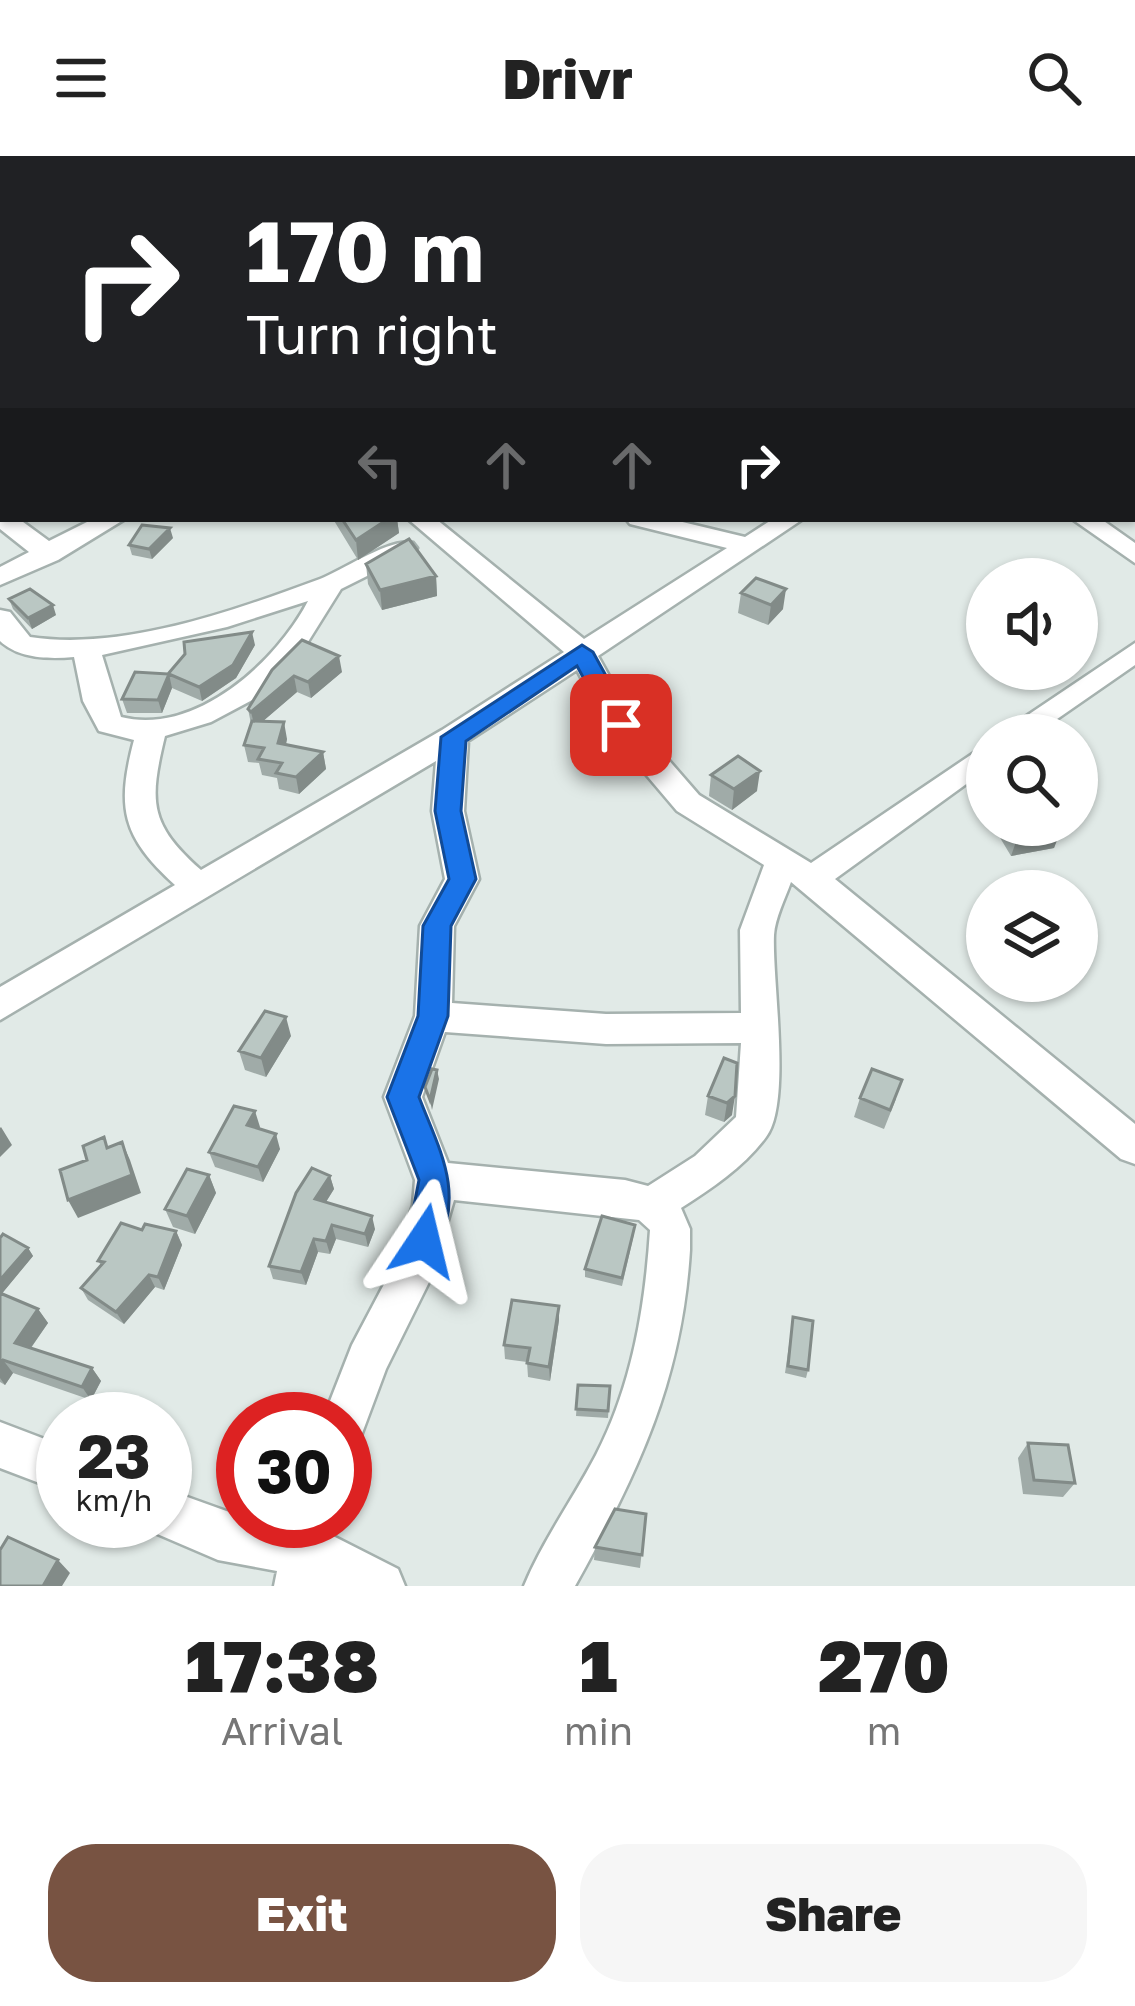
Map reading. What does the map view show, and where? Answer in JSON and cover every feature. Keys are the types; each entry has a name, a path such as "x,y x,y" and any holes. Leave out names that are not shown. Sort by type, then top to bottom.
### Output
{"street":[{"path":"6,522 50,554"},
{"path":"0,577 107,522"},
{"path":"651,522 746,545"},
{"path":"0,1004 454,737 785,522"},
{"path":"1089,522 1135,555"},
{"path":"0,618 11,638 26,647 86,646 215,620 376,567 425,523 582,652 621,725 688,803 797,869 1135,1147"},
{"path":"86,646 98,701 110,724 131,731 152,729 209,712 263,681 299,642 329,586"},
{"path":"1044,714 1135,652"},
{"path":"152,729 137,793 139,821 160,851 200,888"},
{"path":"355,1392 424,1241 435,1180 403,1104 406,1081 433,1016 437,926 462,879 448,811 454,737"},
{"path":"653,1205 709,1168 754,1124 760,1028 757,930 797,869 966,767"},
{"path":"433,1016 606,1029 760,1028"},
{"path":"435,1180 582,1192 653,1205 665,1213 670,1228 669,1262 644,1397 614,1466 548,1586"},
{"path":"0,1445 36,1459"},
{"path":"192,1525 218,1536 305,1552 381,1586"}],"building":[{"path":"344,522 383,522 356,540"},
{"path":"142,525 170,528 149,549 129,545"},
{"path":"409,539 436,576 380,590 366,564"},
{"path":"756,578 786,589 771,605 741,593"},
{"path":"30,589 53,605 28,618 9,599"},
{"path":"252,632 233,665 199,687 169,674 158,700 122,699 135,672 168,674 185,654 184,642"},
{"path":"302,640 339,656 308,682 294,676 251,712 248,709 272,670"},
{"path":"252,721 284,722 278,743 323,752 296,777 276,773 282,763 258,759 264,748 244,745"},
{"path":"738,756 760,771 734,789 711,775"},
{"path":"265,1011 286,1017 261,1058 239,1051"},
{"path":"724,1058 737,1063 735,1096 727,1103 708,1096"},
{"path":"432,1069 437,1070 430,1100 425,1087"},
{"path":"872,1069 902,1080 890,1110 860,1098"},
{"path":"234,1106 255,1111 247,1125 276,1134 258,1167 209,1152"},
{"path":"104,1137 107,1148 122,1142 132,1175 68,1200 60,1170 87,1160 83,1146"},
{"path":"312,1168 330,1176 315,1199 372,1216 365,1234 332,1225 326,1241 314,1239 301,1272 269,1266 296,1193"},
{"path":"187,1169 209,1175 187,1216 165,1209"},
{"path":"602,1216 635,1225 622,1278 585,1269"},
{"path":"121,1223 142,1230 145,1224 176,1231 158,1277 149,1275 116,1312 81,1288 104,1262 98,1261"},
{"path":"3,1234 28,1248 0,1280 0,1238"},
{"path":"0,1293 38,1309 15,1343 92,1368 82,1387 3,1360 0,1364"},
{"path":"512,1300 559,1306 549,1367 527,1363 530,1348 504,1345"},
{"path":"793,1317 813,1321 808,1370 788,1366"},
{"path":"578,1385 610,1386 608,1411 576,1409"},
{"path":"1028,1443 1068,1445 1075,1483 1034,1480"},
{"path":"615,1509 646,1514 642,1555 595,1547"},
{"path":"8,1537 58,1560 43,1586 0,1586 0,1550"}],"route":[{"path":"424,1241 435,1180 403,1097 433,1016 437,926 462,879 448,811 454,737 582,652 621,725"}]}
